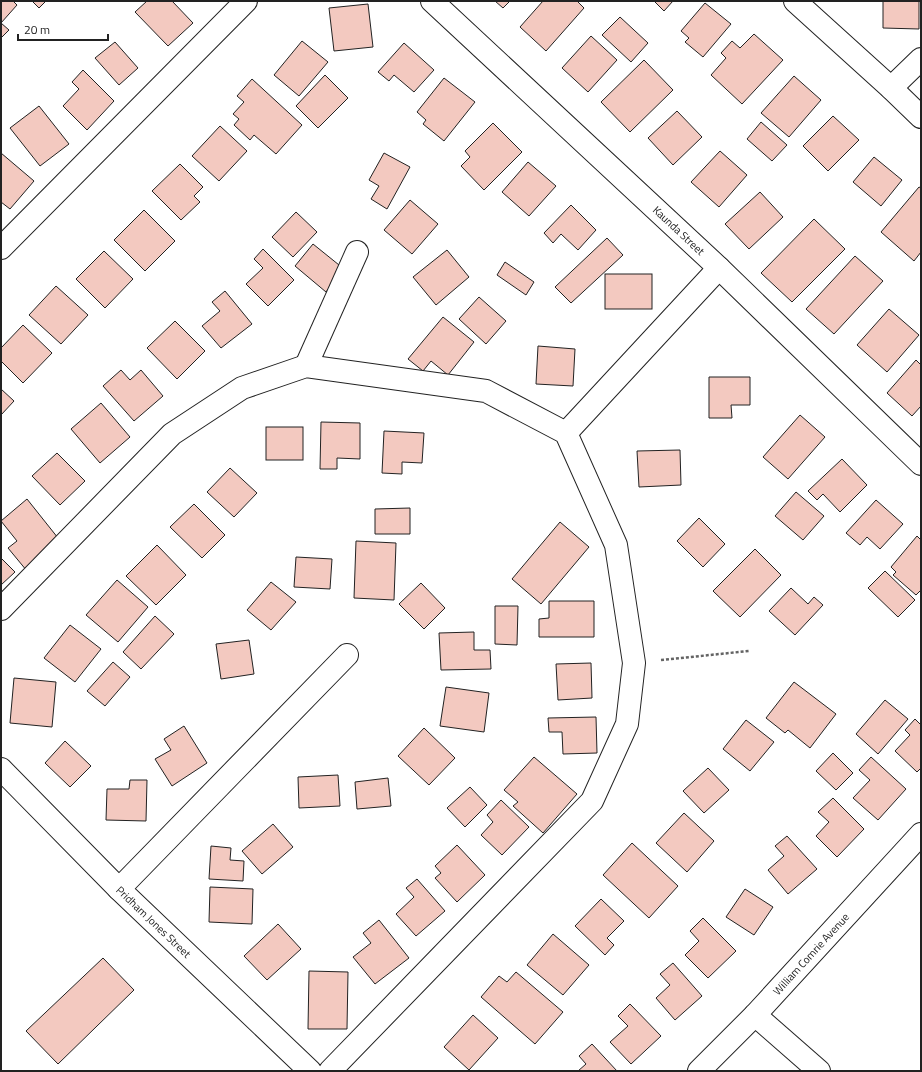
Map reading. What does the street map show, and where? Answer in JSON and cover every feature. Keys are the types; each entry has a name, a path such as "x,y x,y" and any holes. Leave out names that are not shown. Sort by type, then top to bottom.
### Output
{"street":[{"path":"1,248 246,1"},
{"name":"Kaunda Street","path":"432,1 719,268 921,464"},
{"path":"795,1 921,117"},
{"path":"891,88 921,59"},
{"path":"306,366 357,252"},
{"path":"566,433 719,268"},
{"path":"1,609 172,434 242,388 306,366 486,391 566,433 616,545 634,663 627,724 592,801 330,1071"},
{"path":"119,889 346,655"},
{"name":"Pridham Jones Street","path":"1,769 119,889 310,1071"},
{"name":"William Comrie Avenue","path":"699,1071 755,1015 920,838"},
{"path":"755,1015 819,1071"}],"path":[{"path":"634,663 749,651"}],"building":[{"path":"1,1 13,1 17,5 1,23"},
{"path":"32,1 46,1 39,8"},
{"path":"147,1 172,1 193,23 168,46 135,12"},
{"path":"495,1 510,1 503,8"},
{"path":"543,1 577,1 584,8 546,51 520,27"},
{"path":"654,1 673,1 664,11"},
{"path":"883,1 919,1 919,29 883,28"},
{"path":"705,3 731,24 703,57 685,42 689,38 681,31"},
{"path":"368,4 373,47 334,51 329,8"},
{"path":"620,17 648,43 631,62 602,35"},
{"path":"1,23 9,30 1,38"},
{"path":"754,34 783,60 742,104 711,75 726,58 721,53 732,41 740,48"},
{"path":"591,36 617,60 588,92 562,68"},
{"path":"302,41 328,62 299,96 274,75"},
{"path":"115,42 138,68 119,85 95,58"},
{"path":"404,43 434,70 414,92 394,75 389,81 378,72"},
{"path":"644,60 673,90 630,132 601,102"},
{"path":"83,70 114,101 87,130 63,106 79,89 72,82"},
{"path":"325,75 348,98 318,128 296,106"},
{"path":"794,76 821,100 789,137 761,113"},
{"path":"444,78 475,102 444,141 423,124 426,120 417,112"},
{"path":"252,79 302,125 276,154 254,135 250,140 234,125 239,119 233,114 244,102 237,96"},
{"path":"39,106 69,144 40,166 10,128"},
{"path":"677,111 702,137 673,165 648,138"},
{"path":"833,116 859,140 828,171 803,146"},
{"path":"761,122 787,145 772,161 747,139"},
{"path":"493,123 522,152 484,190 461,166 470,157 465,151"},
{"path":"220,126 247,151 219,181 192,156"},
{"path":"720,151 747,175 719,207 691,182"},
{"path":"1,153 34,181 10,209 1,202"},
{"path":"384,153 410,167 387,209 371,199 379,186 369,180"},
{"path":"874,157 902,180 881,206 853,182"},
{"path":"528,162 556,186 529,216 502,192"},
{"path":"180,164 203,187 194,196 200,202 181,220 152,191"},
{"path":"919,187 921,188 921,252 914,261 881,232"},
{"path":"760,192 783,217 749,249 725,224"},
{"path":"410,200 438,224 412,254 384,230"},
{"path":"571,205 596,230 578,250 561,234 553,243 544,233"},
{"path":"144,210 175,241 145,271 114,240"},
{"path":"296,212 317,232 293,257 272,237"},
{"path":"814,219 845,249 792,302 761,273"},
{"path":"607,238 623,255 571,303 555,287"},
{"path":"313,244 344,269 326,292 295,266"},
{"path":"263,249 294,280 268,306 246,284 263,268 254,259"},
{"path":"447,250 469,277 436,305 413,277"},
{"path":"104,251 133,279 105,308 76,279"},
{"path":"855,256 883,281 834,334 806,309"},
{"path":"505,262 534,282 526,295 497,275"},
{"path":"605,274 652,274 652,309 605,309"},
{"path":"56,286 88,315 61,344 29,315"},
{"path":"225,291 252,324 221,348 202,326 220,311 212,302"},
{"path":"479,297 506,321 486,344 459,319"},
{"path":"889,309 919,335 887,372 857,345"},
{"path":"443,317 474,342 448,375 431,361 423,371 408,359"},
{"path":"175,321 205,351 177,379 147,348"},
{"path":"23,325 52,353 23,383 1,361 1,348"},
{"path":"538,346 575,349 573,386 536,384"},
{"path":"916,360 921,365 921,406 912,416 887,393"},
{"path":"121,370 130,380 141,370 163,396 134,421 103,386"},
{"path":"709,377 750,377 750,405 731,405 732,418 709,418"},
{"path":"1,389 14,401 1,415"},
{"path":"101,403 130,437 100,463 71,429"},
{"path":"800,415 825,437 788,479 763,457"},
{"path":"321,422 360,423 360,459 337,458 337,469 320,469"},
{"path":"266,427 303,427 303,460 266,460"},
{"path":"384,431 424,433 422,463 402,462 402,474 382,473"},
{"path":"680,450 681,485 639,487 637,451"},
{"path":"57,453 85,481 60,505 32,476"},
{"path":"842,459 867,485 840,512 823,494 817,500 808,491"},
{"path":"230,468 257,493 234,517 207,492"},
{"path":"796,492 824,516 803,540 775,516"},
{"path":"27,499 62,543 27,571 8,548 17,541 1,521"},
{"path":"876,500 903,524 880,549 867,537 860,545 846,533"},
{"path":"194,504 225,535 202,558 170,527"},
{"path":"410,508 410,534 375,534 375,509"},
{"path":"699,518 725,544 703,567 677,541"},
{"path":"560,522 589,547 541,604 512,579"},
{"path":"917,536 921,540 921,590 916,595 893,575 896,572 891,567"},
{"path":"356,541 396,543 394,600 354,598"},
{"path":"157,545 186,575 156,605 126,576"},
{"path":"755,549 781,575 740,617 713,591"},
{"path":"296,557 332,559 330,589 294,587"},
{"path":"1,558 15,572 1,585"},
{"path":"885,571 915,600 898,617 868,588"},
{"path":"117,580 148,607 118,642 86,615"},
{"path":"271,582 296,602 271,630 247,610"},
{"path":"421,583 445,608 424,629 399,604"},
{"path":"791,588 808,604 814,597 823,605 795,635 769,611"},
{"path":"549,601 594,601 594,637 539,637 539,619 549,618"},
{"path":"495,606 518,606 517,645 495,644"},
{"path":"155,616 174,634 141,669 123,652"},
{"path":"70,625 101,649 75,682 44,658"},
{"path":"474,632 474,650 490,650 491,669 441,670 439,633"},
{"path":"249,640 254,674 221,679 216,644"},
{"path":"113,662 130,677 105,706 87,691"},
{"path":"591,663 592,698 558,700 556,664"},
{"path":"14,678 56,682 52,727 10,723"},
{"path":"794,682 836,714 810,748 788,730 785,733 766,718"},
{"path":"446,687 489,693 484,732 440,726"},
{"path":"885,700 908,719 878,754 856,734"},
{"path":"596,717 597,753 563,754 562,732 549,732 548,718"},
{"path":"915,719 921,725 921,768 917,772 895,751 910,735 905,730"},
{"path":"746,720 774,742 750,771 723,749"},
{"path":"184,726 207,763 172,786 155,759 171,750 164,739"},
{"path":"424,728 455,758 429,785 398,756"},
{"path":"65,741 91,766 70,787 45,763"},
{"path":"833,753 853,773 836,790 816,771"},
{"path":"534,757 577,794 543,833 513,806 518,802 504,790"},
{"path":"871,757 906,789 878,820 853,798 870,780 859,770"},
{"path":"708,768 729,790 704,813 683,791"},
{"path":"338,775 340,806 299,808 298,777"},
{"path":"388,778 391,806 357,809 355,782"},
{"path":"130,780 147,780 146,821 106,820 107,789 129,789"},
{"path":"470,787 487,805 465,827 447,808"},
{"path":"833,798 864,829 837,857 816,836 829,822 818,812"},
{"path":"501,800 529,827 502,855 481,835 493,822 487,815"},
{"path":"684,813 714,841 687,872 656,843"},
{"path":"273,824 293,847 262,874 242,851"},
{"path":"787,836 817,869 788,894 768,870 784,856 775,846"},
{"path":"632,843 678,886 649,918 603,875"},
{"path":"457,845 485,875 457,902 435,878 441,873 435,866"},
{"path":"211,846 231,848 230,860 244,861 243,881 209,879"},
{"path":"417,879 445,911 416,936 396,914 414,897 406,888"},
{"path":"210,887 253,889 252,924 209,922"},
{"path":"745,889 773,907 754,935 726,917"},
{"path":"601,899 624,921 607,938 614,945 605,955 575,926"},
{"path":"703,918 736,951 708,978 685,955 699,941 690,931"},
{"path":"379,920 409,958 375,984 353,957 371,943 363,933"},
{"path":"278,924 301,949 267,980 244,956"},
{"path":"553,934 589,965 563,995 527,965"},
{"path":"103,958 134,990 58,1064 26,1031"},
{"path":"673,963 702,996 675,1020 656,998 670,985 660,974"},
{"path":"309,971 348,972 347,1029 308,1029"},
{"path":"516,972 563,1012 535,1044 481,997 499,976 507,982"},
{"path":"630,1004 661,1036 631,1064 610,1042 628,1026 618,1016"},
{"path":"473,1015 498,1038 469,1070 444,1047"},
{"path":"592,1044 617,1071 578,1071 586,1064 579,1056"}]}
